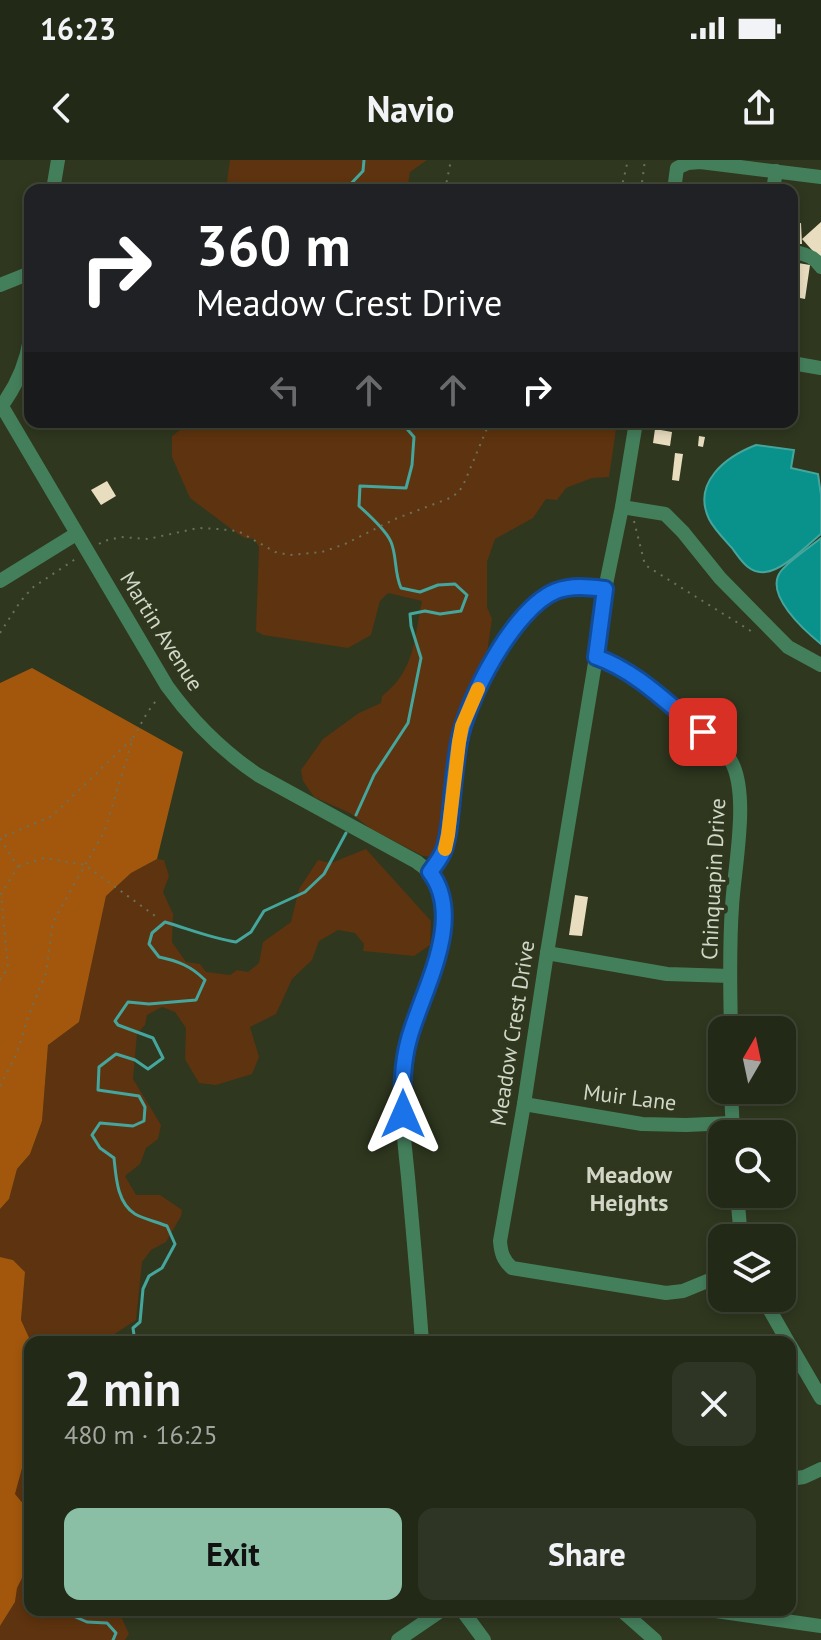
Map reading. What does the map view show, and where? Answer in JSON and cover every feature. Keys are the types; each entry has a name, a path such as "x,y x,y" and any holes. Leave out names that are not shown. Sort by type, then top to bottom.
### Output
{"street":[{"path":"54,184 58,160"},
{"path":"675,184 677,168 700,162 821,177"},
{"path":"774,184 776,171"},
{"path":"798,253 811,257 821,267"},
{"path":"0,285 24,275"},
{"path":"1,405 17,384 24,364"},
{"path":"798,364 821,368"},
{"name":"Martin Avenue","path":"1,405 167,686 198,726 235,760 282,789 398,850 430,872"},
{"name":"Meadow Crest Drive","path":"635,428 627,508 605,589 500,1241 504,1261 512,1268 666,1293 683,1291 708,1281"},
{"path":"627,508 665,514 720,578 788,647 821,665"},
{"path":"0,581 76,534"},
{"path":"421,1336 404,1137 403,1071 409,1040 432,973 443,928 440,890 430,872 440,859 448,835 462,726 477,690 513,628 532,606 555,592 581,587 605,589"},
{"name":"Chinquapin Drive","path":"596,657 637,678 719,744 738,777 741,803 732,905 731,1016"},
{"path":"547,953 667,974 730,976"},
{"name":"Muir Lane","path":"524,1104 642,1124 708,1128"},
{"path":"771,1312 785,1336"},
{"path":"796,1355 821,1398"},
{"path":"796,1478 821,1469"},
{"path":"398,1640 433,1616"},
{"path":"466,1616 484,1640"},
{"path":"628,1616 655,1640"},
{"path":"751,1616 821,1626"}],"path":[{"path":"446,184 451,160"},
{"path":"622,184 628,160"},
{"path":"642,184 645,160"},
{"path":"0,633 32,588 104,541 121,537 148,539 198,528 238,531 275,552 290,555 322,552 345,544 459,492 487,428"},
{"path":"627,508 645,565 760,636"},
{"path":"0,1086 17,1053 46,973 53,922 105,830 133,738 167,686"},
{"path":"18,867 0,838 52,816 133,738"},
{"path":"0,980 8,968 1,894 18,867 44,858 85,865 158,918"}],"shaded area":[{"path":"230,160 427,160 410,172 408,184 227,182"},
{"path":"616,428 609,477 592,478 566,488 557,500 546,499 533,518 495,539 487,562 487,607 492,619 484,673 448,787 458,816 455,833 434,857 423,856 371,829 350,813 314,797 303,781 301,770 323,739 359,713 381,703 382,696 401,676 415,641 422,601 388,593 380,601 371,635 348,648 263,635 256,631 259,547 254,539 238,534 190,498 172,457 172,436 180,430"},
{"path":"32,668 183,752 157,859 131,873 106,896 79,1022 48,1045 42,1121 30,1154 17,1169 9,1199 0,1209 0,683"},
{"path":"366,849 431,921 430,945 414,956 363,951 364,944 355,933 338,930 319,941 312,960 292,979 276,1014 250,1027 259,1057 252,1074 216,1085 199,1083 185,1059 186,1028 175,1012 162,1007 147,1015 145,1025 137,1034 133,1079 161,1125 158,1139 146,1148 140,1164 125,1176 136,1195 160,1195 182,1210 181,1216 166,1242 151,1250 142,1262 136,1320 112,1336 28,1336 21,1320 25,1272 13,1260 0,1257 0,1209 9,1199 17,1169 30,1154 42,1121 48,1045 79,1022 106,896 131,873 157,859 164,860 169,876 163,892 173,914 172,942 186,962 200,964 206,972 230,975 237,970 248,972 259,963 263,942 291,922 299,889 318,860 331,863"},
{"path":"0,1257 13,1260 25,1272 21,1320 28,1336 24,1336 24,1461 15,1494 24,1505 24,1574 15,1602 0,1626"},
{"path":"24,1461 24,1505 15,1494"},
{"path":"24,1574 24,1616 121,1616 129,1634 125,1640 0,1640 0,1626 15,1602"}],"water":[{"path":"756,445 794,450 791,468 818,474 821,495 821,534 787,562 765,572 754,571 742,561 709,519 705,506 708,483 714,473 733,457"},
{"path":"821,538 821,644 788,611 777,590 777,580 794,558"}],"building":[{"path":"821,222 821,260 802,239"},
{"path":"798,223 801,223 802,244 798,244"},
{"path":"798,263 810,265 805,299 800,300"},
{"path":"655,429 672,432 670,446 653,443"},
{"path":"699,436 705,437 703,447 698,446"},
{"path":"675,453 683,454 679,481 672,480"},
{"path":"107,481 116,496 101,505 91,490"},
{"path":"575,895 588,897 582,936 569,935"}],"waterway":[{"path":"351,184 363,171 364,160"},
{"path":"356,815 374,775 408,723 421,658 410,614 461,611 467,595 455,584 438,585 420,592 401,588 389,537 359,506 360,486 406,488 414,437 406,428"},
{"path":"134,1336 133,1328 140,1322 143,1289 149,1276 162,1268 175,1244 167,1226 135,1214 124,1203 118,1189 114,1158 100,1148 92,1135 100,1123 133,1126 144,1121 145,1107 139,1096 98,1090 99,1067 116,1054 135,1060 148,1069 163,1058 153,1038 118,1025 115,1021 128,1002 149,1004 196,1000 205,980 184,965 159,957 149,944 152,933 165,922 236,942 251,932 264,911 305,892 324,874 346,833"},
{"path":"73,1616 87,1622 107,1623 116,1633 113,1640"}],"slow traffic":[{"path":"445,849 462,726 478,689"}],"district":[{"name":"Meadow Heights","path":"629,1189"}],"route":[{"path":"403,1114 406,1054 438,953 444,920 440,890 430,872 445,849 462,726 486,673 521,617 555,592 581,587 605,589 596,657 637,678 703,732"}]}
